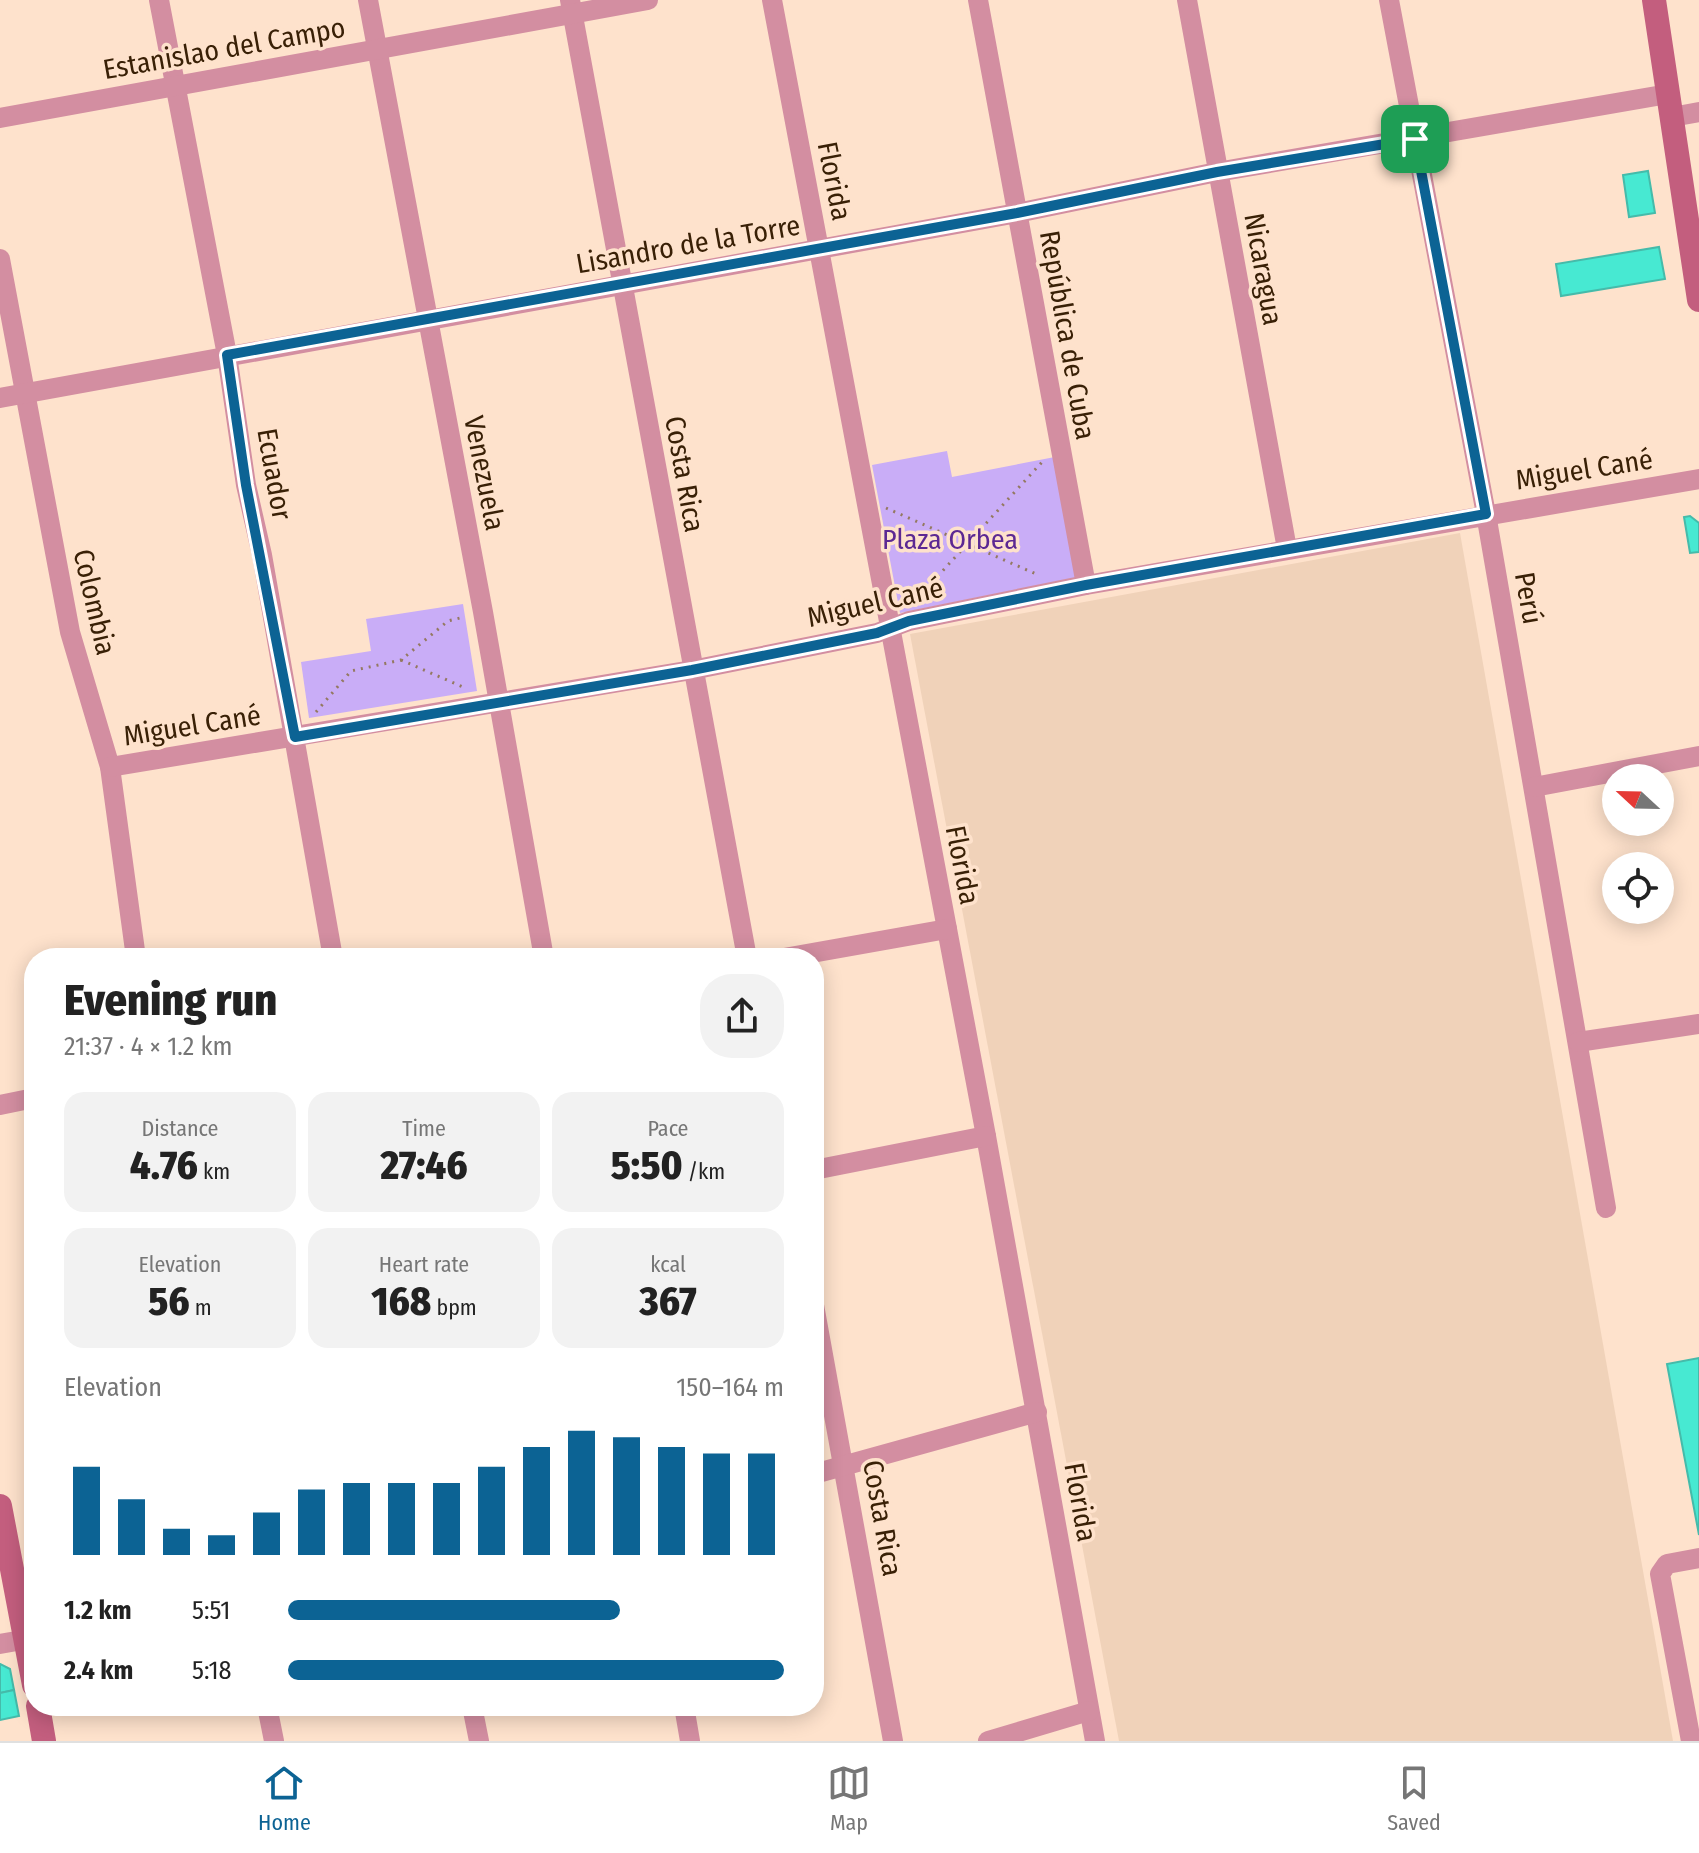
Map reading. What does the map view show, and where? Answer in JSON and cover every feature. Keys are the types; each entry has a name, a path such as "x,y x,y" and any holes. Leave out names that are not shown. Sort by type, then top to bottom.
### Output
{"main road":[{"path":"1654,0 1699,300"},
{"path":"0,1506 24,1612"},
{"path":"40,1716 44,1741"}],"street":[{"name":"Ecuador","path":"159,0 227,355 246,485 295,737 331,948"},
{"name":"Venezuela","path":"368,0 483,612 542,948"},
{"name":"Estanislao del Campo","path":"0,118 377,48 571,6 648,0"},
{"name":"Florida","path":"772,0 986,1136 1095,1741"},
{"name":"República de Cuba","path":"978,0 1059,443 1077,587"},
{"name":"Nicaragua","path":"1187,0 1287,549"},
{"name":"Perú","path":"1389,0 1486,514 1606,1208"},
{"name":"Costa Rica","path":"571,6 745,948"},
{"name":"Lisandro de la Torre","path":"0,398 1017,213 1217,172 1415,139 1670,105 1699,112"},
{"name":"Colombia","path":"0,259 70,632 110,767 135,948"},
{"name":"Miguel Cané","path":"110,767 692,670 1077,587 1699,479"},
{"path":"1534,787 1699,756"},
{"path":"824,951 947,929"},
{"path":"1578,1042 1699,1024"},
{"path":"0,1105 24,1100"},
{"path":"824,1168 986,1136"},
{"name":"Costa Rica","path":"824,1355 893,1741"},
{"path":"824,1471 1037,1412"},
{"path":"1691,1741 1660,1574 1667,1564 1699,1558"},
{"path":"0,1644 24,1640"},
{"path":"988,1741 1089,1711"},
{"path":"269,1716 274,1741"},
{"path":"474,1716 479,1741"},
{"path":"686,1716 690,1741"}],"path":[{"path":"890,629 1059,443"},
{"path":"867,500 1077,587"},
{"path":"295,737 351,671 401,660 448,621 483,612"},
{"path":"401,660 498,702"}],"shaded area":[{"path":"1460,533 1673,1741 1119,1741 910,634"}],"green space":[{"name":"Plaza Orbea","path":"947,451 952,477 1060,456 1078,577 900,613 872,465"},
{"path":"463,604 477,691 309,718 301,662 371,651 366,619"}],"building":[{"path":"1648,171 1655,213 1629,217 1623,175"},
{"path":"1659,247 1665,279 1561,296 1556,264"},
{"path":"1690,516 1699,523 1699,552 1690,553 1684,517"},
{"path":"1699,1358 1699,1535 1667,1364"},
{"path":"0,1664 10,1669 14,1690 0,1693"},
{"path":"14,1690 19,1716 0,1720 0,1693"}],"route":[{"path":"1415,139 1486,514 1086,585 909,621 877,633 692,670 295,737 246,485 227,355 1017,213 1217,172 1415,139"}]}
